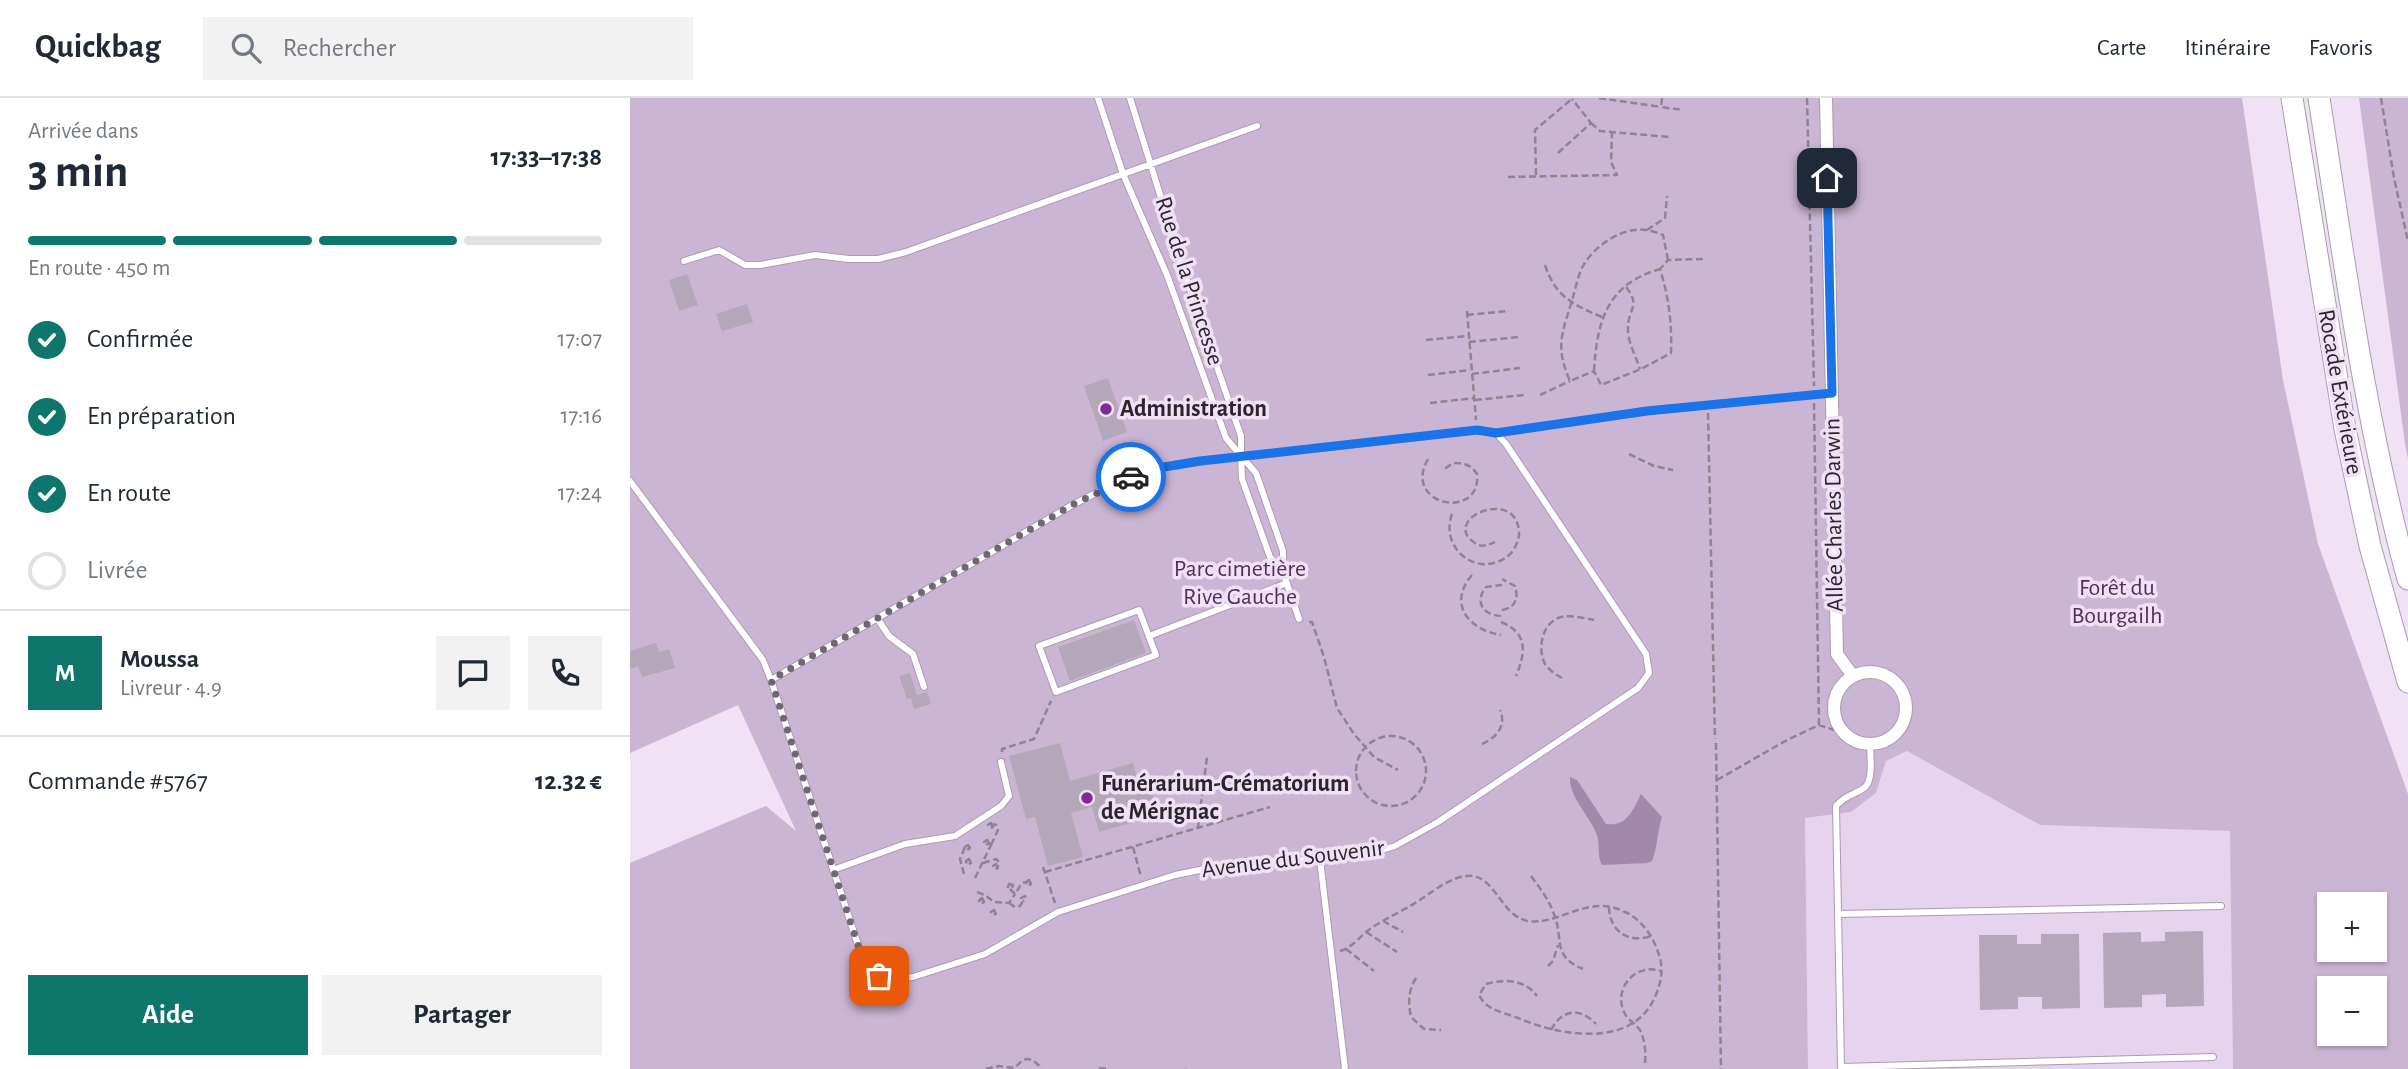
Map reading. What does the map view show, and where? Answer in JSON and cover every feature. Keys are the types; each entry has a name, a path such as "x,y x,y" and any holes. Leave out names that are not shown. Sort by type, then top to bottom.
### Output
{"highway":[{"name":"Rocade Extérieure","path":"2292,98 2345,429 2370,546 2408,682"},
{"path":"2319,98 2371,420 2408,579"}],"street":[{"name":"Allée Charles Darwin","path":"1826,98 1837,654 1853,676"},
{"path":"1878,672 1889,677 1902,691 1906,703 1905,717 1900,729 1890,738 1870,744 1853,740 1843,733 1836,722 1833,709 1835,696 1853,676 1878,672"}],"lane":[{"name":"Rue de la Princesse","path":"1098,98 1123,174 1167,275 1226,438 1241,456"},
{"name":"Rue de la Princesse","path":"1130,98 1184,272 1241,436 1241,456"},
{"path":"684,261 719,250 745,265 760,265 815,255 878,259 906,253 1257,126"},
{"path":"771,680 1074,504 1120,481 1164,467 1477,430 1496,433 1647,411 1832,393"},
{"name":"Avenue du Souvenir","path":"631,486 763,660 863,960 875,973 888,978 913,977 985,954 1058,912 1175,875 1244,861 1321,860 1372,853 1395,846 1438,822 1638,688 1649,673 1646,654 1496,433"},
{"path":"1241,456 1256,473 1283,551 1283,572 1299,619"},
{"path":"1241,456 1241,478 1270,557 1283,572"},
{"path":"1149,636 1287,583"},
{"path":"1139,610 1156,655 1056,692 1039,646 1139,610"},
{"path":"877,618 889,636 913,654 924,687"},
{"path":"1870,744 1869,781 1865,788 1845,796 1836,806 1842,1067 2213,1057"},
{"path":"833,870 905,844 955,836 1001,806 1009,796 1002,762"},
{"path":"1321,860 1345,1069"},
{"path":"1838,914 2221,906"}],"path":[{"path":"1536,176 1535,131 1572,98 1600,131 1669,137"},
{"path":"1599,98 1683,110"},
{"path":"1661,107 1662,98"},
{"path":"1807,98 1819,725"},
{"path":"2381,98 2408,241"},
{"path":"1558,153 1591,123"},
{"path":"1508,177 1617,175 1611,162 1612,132"},
{"path":"1647,230 1665,218 1667,196"},
{"path":"1570,381 1563,365 1560,338 1583,265 1599,247 1616,236 1633,230 1647,230 1662,235 1668,261"},
{"path":"1660,269 1672,322 1671,353 1640,370 1601,385 1594,371 1602,317 1614,299 1640,275 1660,269 1668,261 1703,259"},
{"path":"1545,265 1549,278 1571,303 1602,317"},
{"path":"1626,287 1633,296 1635,305 1628,325 1628,334 1640,370"},
{"path":"1477,430 1467,313 1509,311"},
{"path":"1426,340 1469,336"},
{"path":"1469,342 1519,337"},
{"path":"1428,375 1520,368"},
{"path":"1540,395 1594,371"},
{"path":"1430,403 1524,395"},
{"path":"1708,405 1721,1069"},
{"path":"1629,454 1654,466 1672,470"},
{"path":"1428,459 1423,467 1422,479 1433,498 1443,503 1455,503 1468,497 1475,489 1477,474 1472,467 1465,463 1453,463 1443,470"},
{"path":"1452,514 1448,524 1454,549 1478,563 1490,564 1510,555 1520,534 1518,524 1503,510 1492,508 1478,512 1471,517 1467,526 1467,535 1473,542 1486,546 1495,542"},
{"path":"1472,575 1465,582 1462,594 1465,615 1480,630 1500,635"},
{"path":"1502,579 1515,586 1517,594 1516,602 1502,610"},
{"path":"1501,616 1488,614 1480,602 1481,593 1486,587 1502,585"},
{"path":"1562,678 1546,666 1542,657 1541,645 1545,633 1551,623 1560,618 1594,620"},
{"path":"1299,619 1312,622 1337,708 1374,757 1398,770"},
{"path":"1501,622 1518,632 1524,649 1516,676"},
{"path":"1002,762 1002,749 1034,738 1056,692"},
{"path":"1482,744 1497,734 1503,717 1500,710"},
{"path":"1717,780 1819,725 1843,733"},
{"path":"1393,736 1403,738 1416,746 1424,758 1427,773 1423,787 1413,799 1401,805 1388,806 1376,803 1365,795 1358,784 1356,771 1358,758 1365,747 1373,740 1393,736"},
{"path":"1198,828 1207,757"},
{"path":"1045,872 1270,807"},
{"path":"975,878 998,830 993,824"},
{"path":"1133,846 1143,885"},
{"path":"964,874 960,859 965,847"},
{"path":"960,859 966,862"},
{"path":"984,863 996,859 998,866"},
{"path":"1043,867 1058,912"},
{"path":"1330,953 1346,949 1366,932 1445,883 1468,876 1483,880 1513,915 1529,921 1556,917 1574,910 1609,907 1626,912 1644,926 1662,962 1660,987 1650,1009 1633,1023 1608,1032 1583,1035 1551,1030 1493,1009 1483,1004 1479,995 1486,984 1497,981 1524,985 1537,996"},
{"path":"1531,876 1556,917 1558,942 1556,953 1548,966"},
{"path":"1009,903 1022,883 1026,882"},
{"path":"1010,889 1015,894"},
{"path":"977,892 994,902 1009,903 1015,907 1020,906 1023,901"},
{"path":"994,902 995,912"},
{"path":"1609,907 1611,921 1620,933 1633,939 1651,936"},
{"path":"1383,921 1403,932"},
{"path":"1366,932 1397,952"},
{"path":"1558,942 1566,958 1583,969"},
{"path":"1346,949 1374,971"},
{"path":"1645,1063 1646,1052 1640,1030 1625,1015 1621,1003 1623,987 1629,978 1639,971 1661,971"},
{"path":"1416,978 1410,987 1411,1017 1424,1029 1441,1030"},
{"path":"1551,1030 1565,1014 1576,1012 1583,1013 1596,1024"},
{"path":"986,1069 998,1066 1015,1068 1023,1059 1029,1057 1042,1069"},
{"path":"1098,1069 1108,1069"}],"shaded area":[{"path":"1907,751 2040,825 2231,831 2233,1069 1808,1069 1805,818 1851,812 1876,793 1886,761"},
{"path":"1570,777 1577,780 1606,824 1624,820 1641,794 1662,817 1652,861 1602,865 1593,826 1573,792"}],"green space":[{"name":"Parc cimetière Rive Gauche","path":"630,98 2242,98 2283,380 2318,544 2408,794 2408,1069 2233,1069 2230,831 2040,825 1907,751 1886,761 1876,793 1851,812 1805,818 1808,1069 630,1069 630,863 766,806 796,831 738,705 630,753"},
{"path":"2359,98 2408,98 2408,459 2405,444"}],"building":[{"path":"687,274 698,305 679,311 669,280"},
{"path":"747,304 753,322 722,331 716,314"},
{"name":"Administration","path":"1108,378 1127,432 1103,441 1084,386"},
{"path":"1134,620 1146,653 1070,681 1058,647"},
{"path":"656,643 659,652 669,649 675,668 642,677 638,666 630,669 630,651"},
{"path":"910,673 917,695 914,696 927,692 931,704 914,709 911,698 907,699 899,676"},
{"name":"Funérarium-Crématorium de Mérignac","path":"1060,743 1070,781 1133,763 1140,790 1151,787 1158,815 1099,832 1092,807 1071,813 1083,857 1048,866 1035,817 1026,819 1009,756"},
{"path":"2203,931 2204,1006 2166,1007 2166,994 2142,995 2142,1007 2104,1008 2103,933 2141,932 2141,942 2165,941 2165,932"},
{"path":"2041,934 2079,934 2080,1008 2042,1009 2042,997 2018,997 2018,1009 1980,1010 1979,935 2017,935 2017,944 2041,944"}],"way so far":[{"path":"879,976 863,960 771,680 1074,504 1131,477"}],"place":[{"name":"Administration","path":"1106,409"},
{"name":"Funérarium-Crématorium de Mérignac","path":"1087,798"}],"route":[{"path":"1131,477 1164,467 1241,456 1477,430 1496,433 1647,411 1832,393 1827,178"}],"park label":[{"name":"Forêt du Bourgailh","path":"2117,602"}]}
